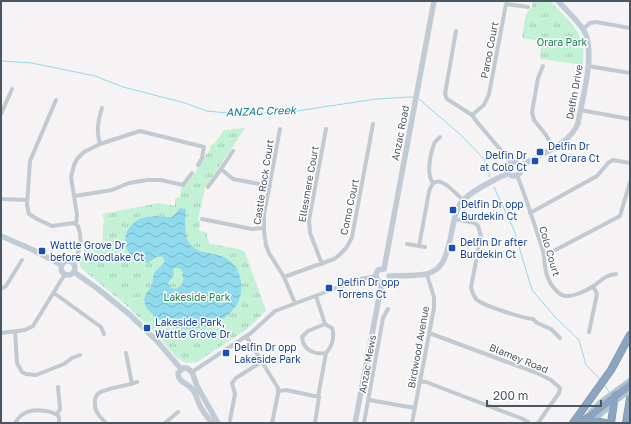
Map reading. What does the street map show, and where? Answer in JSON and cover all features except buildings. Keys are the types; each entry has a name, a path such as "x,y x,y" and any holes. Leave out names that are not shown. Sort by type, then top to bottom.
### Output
{"highway":[{"path":"573,423 611,370 630,334"},
{"path":"581,423 615,396 628,388"},
{"path":"626,423 628,388"},
{"path":"611,423 615,396"},
{"path":"590,423 595,421 605,423"}],"main road":[{"path":"590,423 615,396"}],"street":[{"name":"Anzac Road","path":"384,269 434,1"},
{"name":"Delfin Drive","path":"520,166 567,140 576,130 588,66 589,48 583,29 558,1"},
{"name":"Paroo Court","path":"472,115 484,105 487,100 506,4 528,7"},
{"path":"583,29 590,23 596,22 630,28"},
{"path":"456,30 445,94 447,99 472,115 506,155 510,164 508,167 509,173"},
{"path":"543,66 538,78 532,112 534,120 546,135 553,148"},
{"path":"588,66 630,73"},
{"path":"1,114 12,89"},
{"path":"56,100 30,162 27,200 29,214 52,226 76,223"},
{"path":"100,144 97,134 99,116 102,108"},
{"path":"580,110 630,119"},
{"name":"Como Court","path":"284,277 334,259 341,255 345,250 352,237 373,124"},
{"name":"Castle Rock Court","path":"280,129 263,228 266,245 284,277 295,303"},
{"name":"Ellesmere Court","path":"322,264 310,234 309,220 326,130"},
{"path":"72,263 78,254 81,245 79,229 76,223 77,215 75,196 71,181 74,165 77,159 84,152 100,144 140,131 204,146 202,158 198,166"},
{"path":"433,183 430,179 429,168 434,143 440,137"},
{"path":"208,187 222,169 233,151"},
{"path":"530,213 597,176 608,163 616,160 630,163"},
{"path":"389,276 427,275 439,267 446,257 454,219 457,209 463,200 470,194 509,173 512,175 517,175 521,171 520,166 516,162 510,164"},
{"path":"222,169 233,179 270,186"},
{"path":"75,196 112,190 129,183 147,180 161,180 183,185 192,174"},
{"name":"Colo Court","path":"517,175 544,256 548,280 562,295 566,296 588,290 606,276 616,274"},
{"path":"419,246 430,187 433,183 438,182 446,184 463,200"},
{"path":"544,256 620,216 630,182"},
{"path":"1,199 27,200"},
{"path":"202,219 252,229 263,228"},
{"path":"454,219 475,223 480,231 471,287 477,300 523,318 533,319 539,325 551,329 560,338"},
{"path":"1,236 62,265"},
{"path":"408,244 425,247"},
{"path":"1,289 8,283 22,260"},
{"path":"62,265 66,262 72,263"},
{"path":"72,263 74,272"},
{"path":"62,265 62,270 65,274"},
{"path":"384,269 388,271 389,276 387,281 382,282 377,280 376,276 378,270 384,269"},
{"path":"65,274 69,275 74,272"},
{"path":"74,272 109,297 128,313 157,341 181,369"},
{"path":"1,333 24,330 33,326 65,274"},
{"name":"Birdwood Avenue","path":"412,423 434,302 427,275"},
{"path":"186,383 191,381 193,374 246,336 275,311 360,279 376,276"},
{"path":"355,423 382,282"},
{"path":"589,332 596,294 593,286"},
{"path":"54,293 101,327 104,334"},
{"path":"315,423 326,353 330,349 334,334 332,328 325,324 316,296"},
{"name":"Anzac Mews","path":"364,423 383,318 388,309"},
{"path":"325,324 304,333 302,338 304,344 310,351 321,354 326,353"},
{"path":"15,331 17,363 22,372 26,374 36,374 64,364 72,358 80,355"},
{"name":"Blamey Road","path":"429,333 537,372 555,383 560,388 559,394 538,423"},
{"path":"246,336 277,383 279,391 272,423"},
{"path":"126,353 132,384"},
{"path":"230,420 234,394 232,383 236,378 263,361"},
{"path":"212,423 199,404 192,389 186,383 181,382 178,378 178,373 181,369 187,368 193,374 218,423"},
{"path":"420,381 523,419 529,423"},
{"path":"106,423 97,413 95,408 96,397 99,393 138,382"},
{"path":"58,387 60,408 57,414 59,417 59,423"},
{"path":"279,391 286,390 318,397"},
{"path":"369,400 415,408"},
{"path":"15,423 23,414 32,411 52,412 57,414"},
{"path":"165,423 178,412"}],"green space":[{"name":"Orara Park","path":"533,1 550,1 576,29 583,45 582,65 540,59 541,41 522,38 526,14 532,7"},
{"name":"Lakeside Park","path":"245,128 205,188 198,220 200,221 199,230 207,233 210,244 239,249 245,252 266,311 247,329 197,362 186,363 176,357 158,336 126,305 81,268 79,261 83,254 85,244 102,245 104,220 102,214 159,203 175,206 175,198 180,197 181,188 190,180 210,150 211,145 215,143 224,130"}],"water":[{"path":"180,208 186,209 185,230 189,243 197,250 214,254 229,260 239,273 241,279 241,292 238,302 232,311 214,324 192,329 171,326 153,315 145,304 144,300 146,293 152,284 154,274 165,261 160,255 147,263 139,261 133,257 128,251 126,245 125,238 127,231 131,225 142,218 150,216 172,217","holes":["175,268 182,270 183,282 178,288 174,289 170,287 168,283 174,275 173,270"]}],"waterway":[{"name":"ANZAC Creek","path":"1,61 32,63 95,76 123,87 185,103 207,111 238,114 297,111 376,99 414,97"},
{"name":"ANZAC Creek","path":"419,99 462,136 484,159 490,177"},
{"name":"ANZAC Creek","path":"494,187 514,230 532,290 556,318 579,340 586,365 600,379"},
{"name":"ANZAC Creek","path":"604,384 609,392"}],"place":[{"name":"Delfin Dr at Orara Ct","path":"540,152"},
{"name":"Delfin Dr at Colo Ct","path":"535,161"},
{"name":"Delfin Dr opp Burdekin Ct","path":"453,210"},
{"name":"Delfin Dr after Burdekin Ct","path":"452,248"},
{"name":"Wattle Grove Dr before Woodlake Ct","path":"42,251"},
{"name":"Delfin Dr opp Torrens Ct","path":"329,288"},
{"name":"Lakeside Park, Wattle Grove Dr","path":"147,328"},
{"name":"Delfin Dr opp Lakeside Park","path":"226,353"}]}
